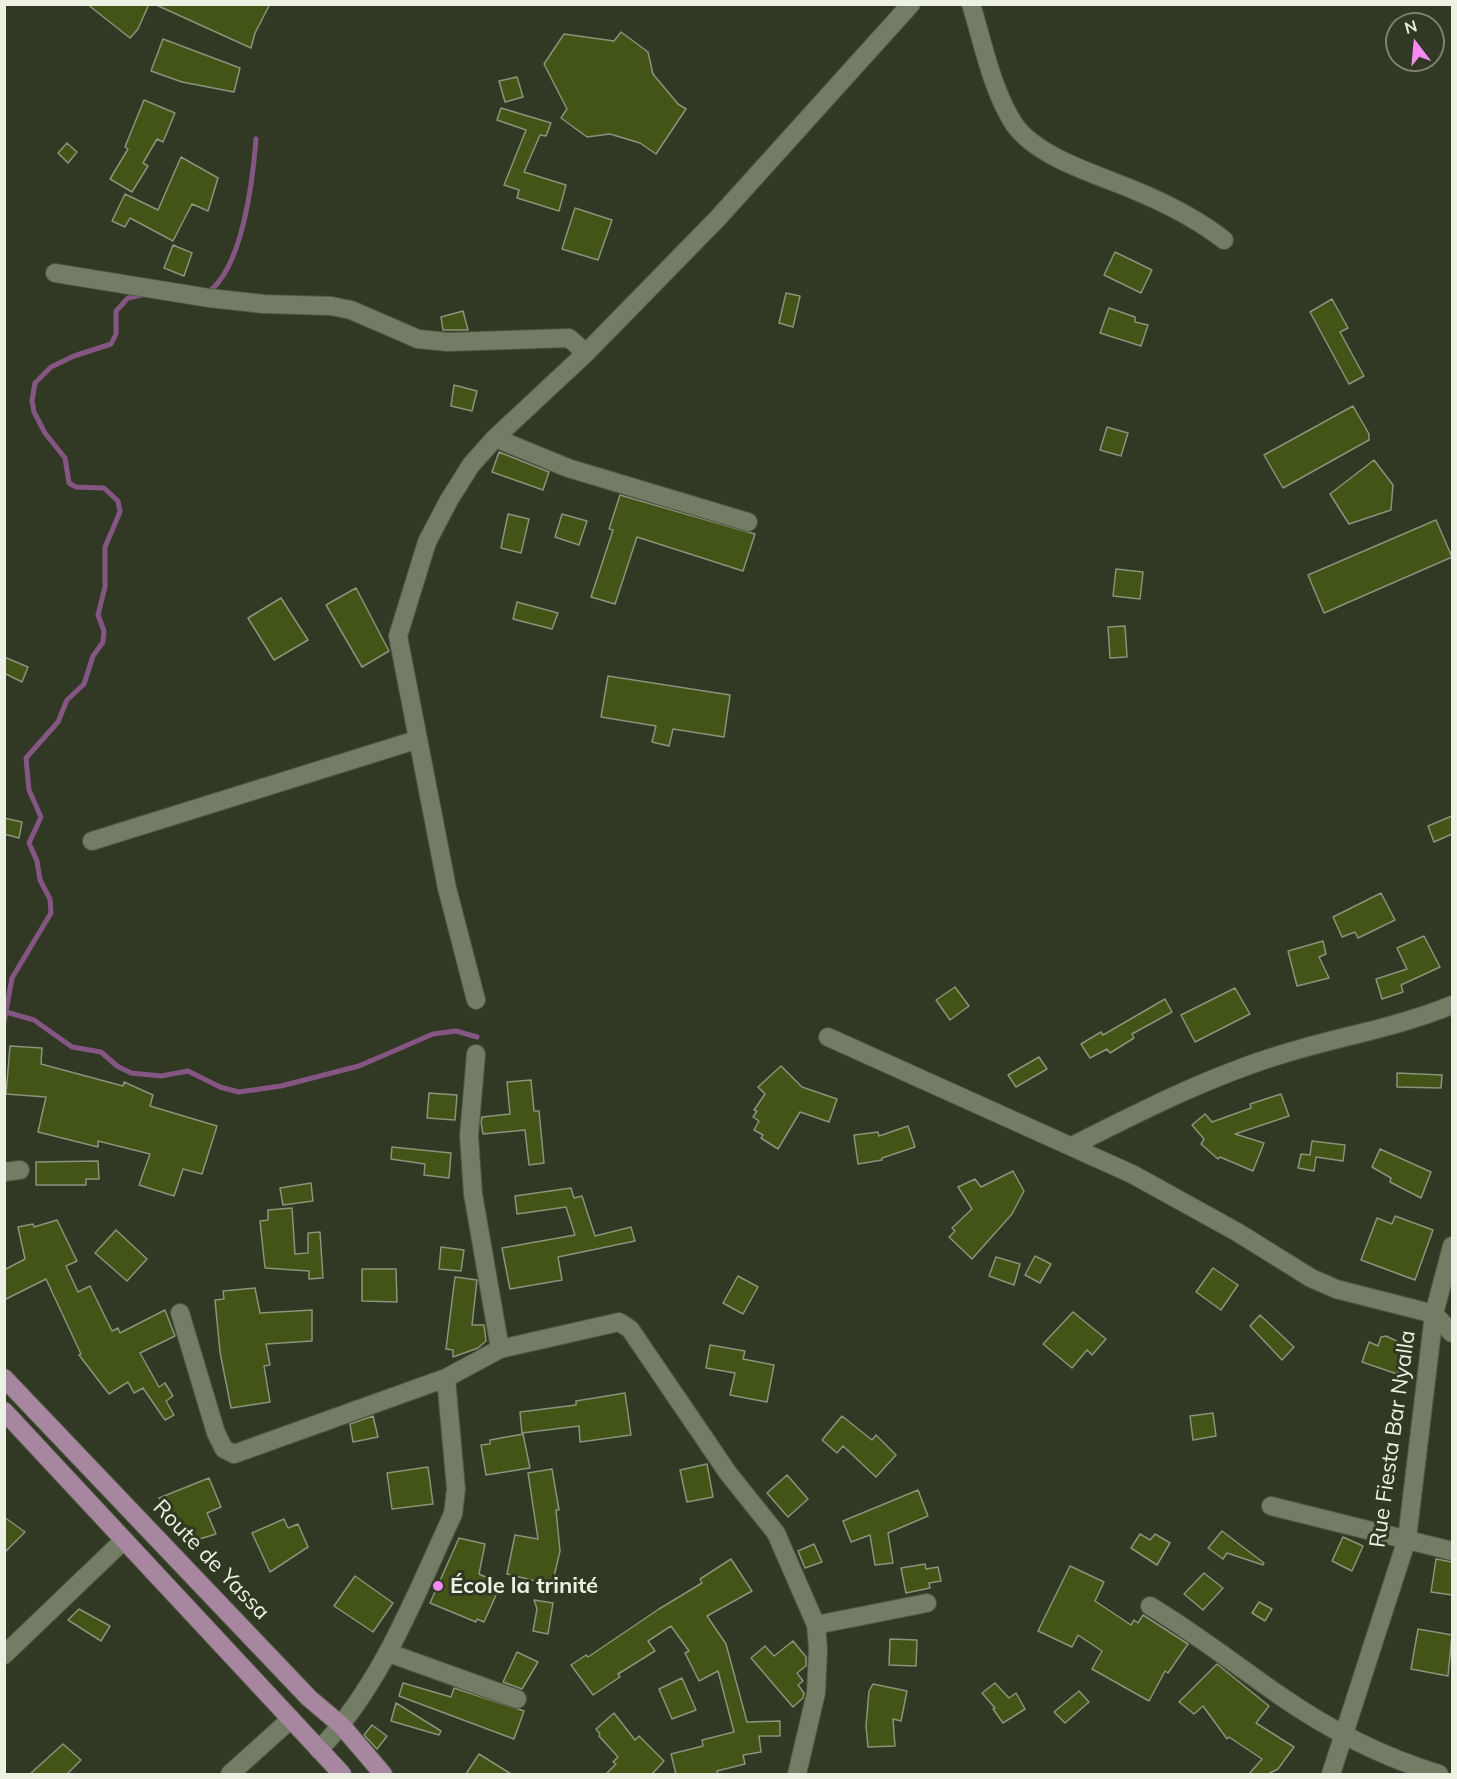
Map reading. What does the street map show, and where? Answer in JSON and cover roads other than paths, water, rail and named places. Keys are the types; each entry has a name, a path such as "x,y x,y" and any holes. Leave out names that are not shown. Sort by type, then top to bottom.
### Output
{"main road":[{"name":"Route de Yassa","path":"4,1378 309,1698 342,1726 383,1774"},
{"path":"4,1411 342,1774"}],"street":[{"path":"476,1000 447,888 416,740 398,636 427,542 454,491 471,465 495,438 586,353 718,218 910,4"},
{"path":"971,4 998,88 1014,123 1028,140 1050,153 1144,194 1210,229 1224,240"},
{"path":"56,273 209,298 264,304 331,306 351,310 418,339 448,342 569,338 586,353"},
{"path":"495,438 568,468 748,522"},
{"path":"92,841 416,740"},
{"path":"1072,1146 1206,1083 1285,1053 1400,1024 1452,1005"},
{"path":"828,1037 1132,1174 1237,1232 1311,1278 1336,1289 1434,1314 1452,1333"},
{"path":"476,1054 469,1136 473,1194 500,1349"},
{"name":"Rue Fiesta Bar Nyalla","path":"1331,1774 1346,1736 1407,1539 1434,1314 1452,1246"},
{"path":"180,1313 187,1326 216,1433 224,1449 234,1454 446,1378 500,1349 619,1322 630,1329 728,1473 776,1533 816,1625 818,1649 816,1693 797,1774"},
{"path":"319,1750 342,1726 389,1653 453,1514 456,1489 446,1378"},
{"path":"1271,1506 1452,1551"},
{"path":"4,1655 124,1540"},
{"path":"816,1625 927,1603"},
{"path":"1150,1606 1186,1628 1281,1696 1346,1736 1439,1774"},
{"path":"389,1653 517,1699"},
{"path":"230,1774 291,1719"}],"waterway":[{"path":"207,293 219,281 238,244 249,199 256,139"},
{"path":"4,1022 12,978 51,913 50,899 40,880 37,861 29,843 41,817 29,790 26,758 58,722 67,700 84,684 93,656 103,642 104,631 98,615 105,587 105,547 120,512 118,501 104,488 76,487 69,483 65,458 45,433 34,412 32,401 35,383 51,367 74,356 111,344 116,334 116,311 128,298 142,295"},
{"path":"6,1012 34,1020 72,1047 101,1052 117,1066 131,1073 161,1076 188,1071 220,1087 239,1092 281,1086 359,1066 433,1034 456,1031 477,1037"}],"place":[{"name":"École la trinité","path":"438,1586"}]}
